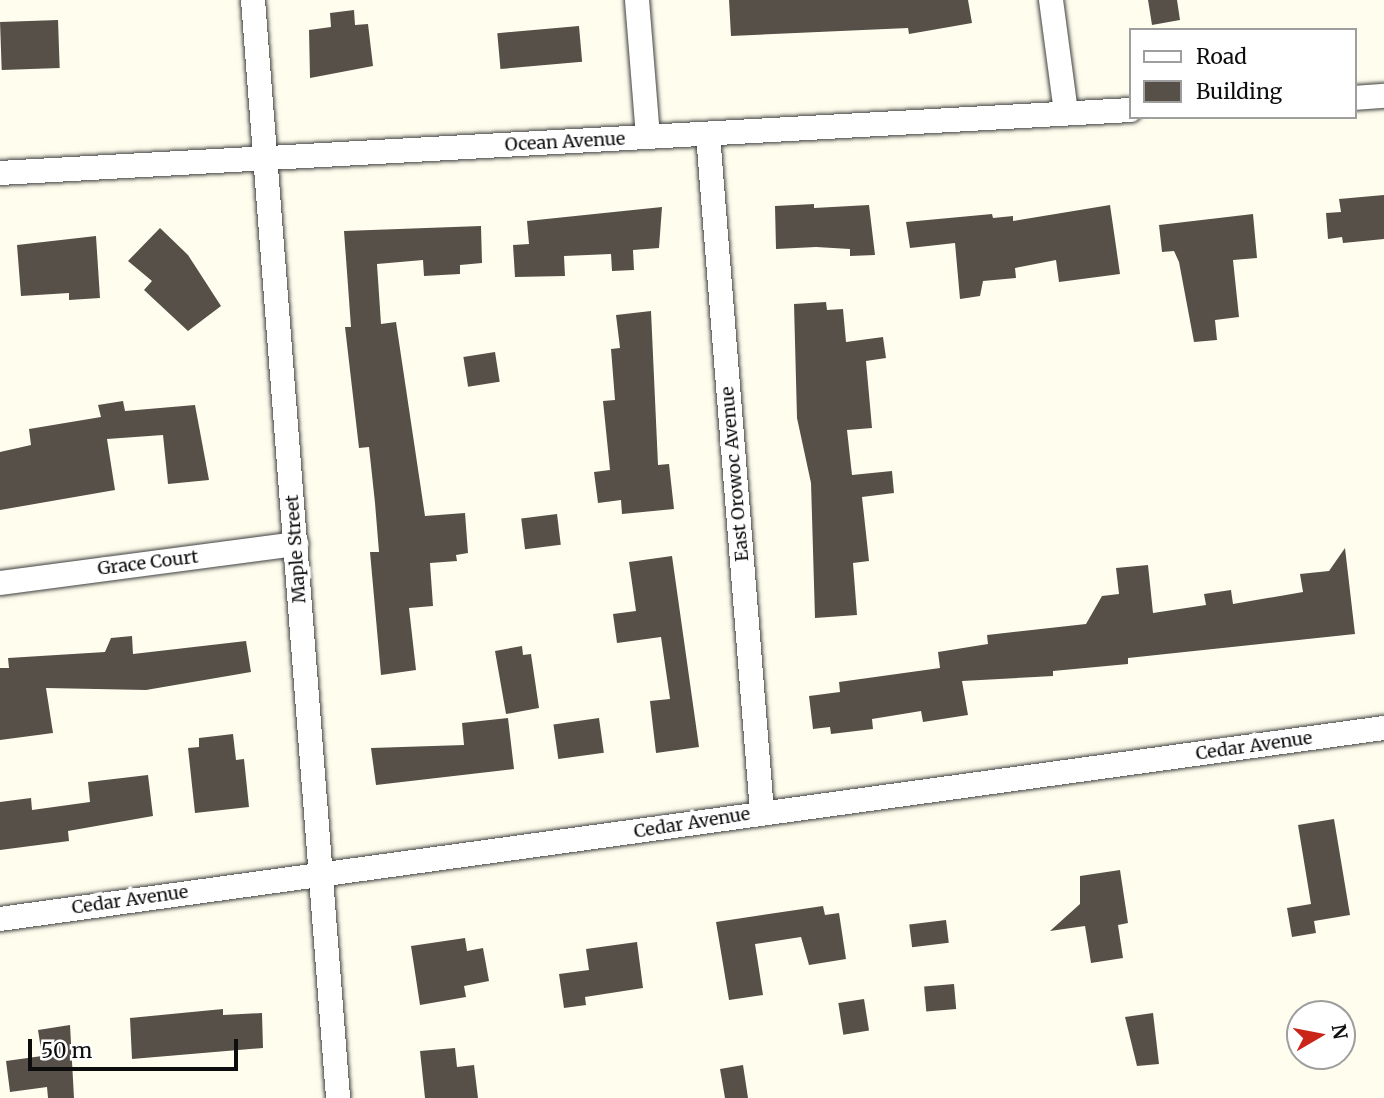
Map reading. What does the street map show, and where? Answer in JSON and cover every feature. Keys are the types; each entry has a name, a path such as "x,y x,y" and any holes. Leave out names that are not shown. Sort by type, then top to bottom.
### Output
{"street":[{"name":"Maple Street","path":"253,0 338,1098"},
{"path":"637,0 648,137"},
{"path":"1051,0 1066,113"},
{"path":"1356,97 1384,96"},
{"name":"Ocean Avenue","path":"0,173 1128,110"},
{"name":"East Orowoc Avenue","path":"708,135 762,812"},
{"name":"Grace Court","path":"0,583 296,544"},
{"name":"Cedar Avenue","path":"0,919 1384,728"}],"building":[{"path":"729,0 968,0 972,23 909,34 908,28 731,36"},
{"path":"1148,0 1177,0 1180,20 1152,25"},
{"path":"354,10 355,25 368,24 373,66 310,78 309,30 331,27 330,13"},
{"path":"58,20 60,68 2,70 0,22"},
{"path":"579,26 582,62 500,69 497,33"},
{"path":"1384,195 1384,239 1343,243 1342,237 1328,239 1326,213 1341,212 1339,199"},
{"path":"814,204 814,208 869,205 875,255 850,256 850,249 776,249 775,206"},
{"path":"1110,205 1120,274 1059,282 1056,260 1015,268 1016,278 983,281 980,296 960,299 955,243 910,248 906,222 992,214 993,218 1013,216 1013,221"},
{"path":"662,207 659,248 633,250 634,270 612,271 611,254 564,256 565,276 515,277 513,245 529,244 527,221"},
{"path":"1253,214 1257,258 1233,260 1239,317 1215,320 1217,340 1194,342 1179,262 1174,251 1162,252 1159,225"},
{"path":"481,226 482,263 460,265 460,274 424,276 423,260 377,264 381,324 396,322 425,516 465,513 468,553 456,555 457,561 430,563 433,606 409,608 416,670 381,675 370,552 379,552 375,503 369,447 359,448 345,327 351,327 344,231"},
{"path":"160,228 188,255 221,306 188,331 144,290 152,281 128,261"},
{"path":"96,236 100,298 69,300 69,293 21,296 17,245"},
{"path":"826,302 827,310 843,309 846,342 883,337 886,358 866,361 872,428 847,430 852,475 892,471 894,493 862,497 869,561 853,563 857,615 815,618 811,483 797,418 794,304"},
{"path":"651,311 658,465 669,464 674,509 622,514 621,500 598,503 594,472 610,470 603,401 615,400 611,349 620,348 616,315"},
{"path":"495,352 500,382 468,387 463,357"},
{"path":"123,401 125,411 195,405 209,480 168,484 163,435 107,439 115,490 0,510 0,452 31,445 29,429 101,417 98,405"},
{"path":"557,514 561,545 525,549 521,518"},
{"path":"1345,548 1355,634 1128,658 1128,664 1053,671 1053,676 962,681 968,715 923,722 921,711 872,719 873,729 831,734 830,727 813,729 809,696 840,692 839,682 940,668 938,652 988,644 987,635 1086,624 1102,596 1119,594 1116,568 1148,565 1153,613 1206,605 1204,594 1231,590 1233,604 1303,592 1300,574 1329,571"},
{"path":"672,556 699,747 656,753 650,701 670,699 661,637 617,643 613,614 636,611 629,562"},
{"path":"132,636 133,654 246,641 251,672 146,690 46,688 53,733 0,740 0,668 9,668 8,658 105,652 111,638"},
{"path":"522,646 523,655 531,654 539,708 506,714 495,651"},
{"path":"508,718 514,769 376,785 371,748 464,745 462,723"},
{"path":"599,718 604,753 558,759 553,724"},
{"path":"233,734 236,760 244,759 249,807 195,813 188,748 199,747 199,738"},
{"path":"148,775 153,816 68,831 69,841 0,850 0,802 31,798 32,810 90,802 88,782"},
{"path":"1334,819 1350,915 1314,921 1316,933 1292,937 1287,908 1311,904 1298,825"},
{"path":"1120,870 1128,923 1118,925 1123,958 1091,963 1085,926 1050,931 1080,904 1080,876"},
{"path":"823,906 825,915 839,913 846,959 809,965 801,937 755,944 763,995 729,1000 716,922"},
{"path":"946,920 949,943 912,947 909,925"},
{"path":"465,938 467,951 483,948 489,981 464,986 466,997 420,1005 411,946"},
{"path":"637,942 643,988 585,997 586,1005 564,1008 559,974 589,970 586,949"},
{"path":"954,984 956,1009 926,1012 924,987"},
{"path":"864,999 869,1031 843,1035 838,1003"},
{"path":"223,1009 223,1015 262,1013 263,1048 132,1059 130,1018"},
{"path":"1153,1013 1159,1064 1137,1066 1125,1017"},
{"path":"70,1025 74,1098 48,1098 47,1087 10,1092 6,1061 42,1056 38,1030"},
{"path":"455,1048 457,1067 474,1065 478,1098 425,1098 420,1051"},
{"path":"743,1065 748,1098 725,1098 720,1069"}]}
